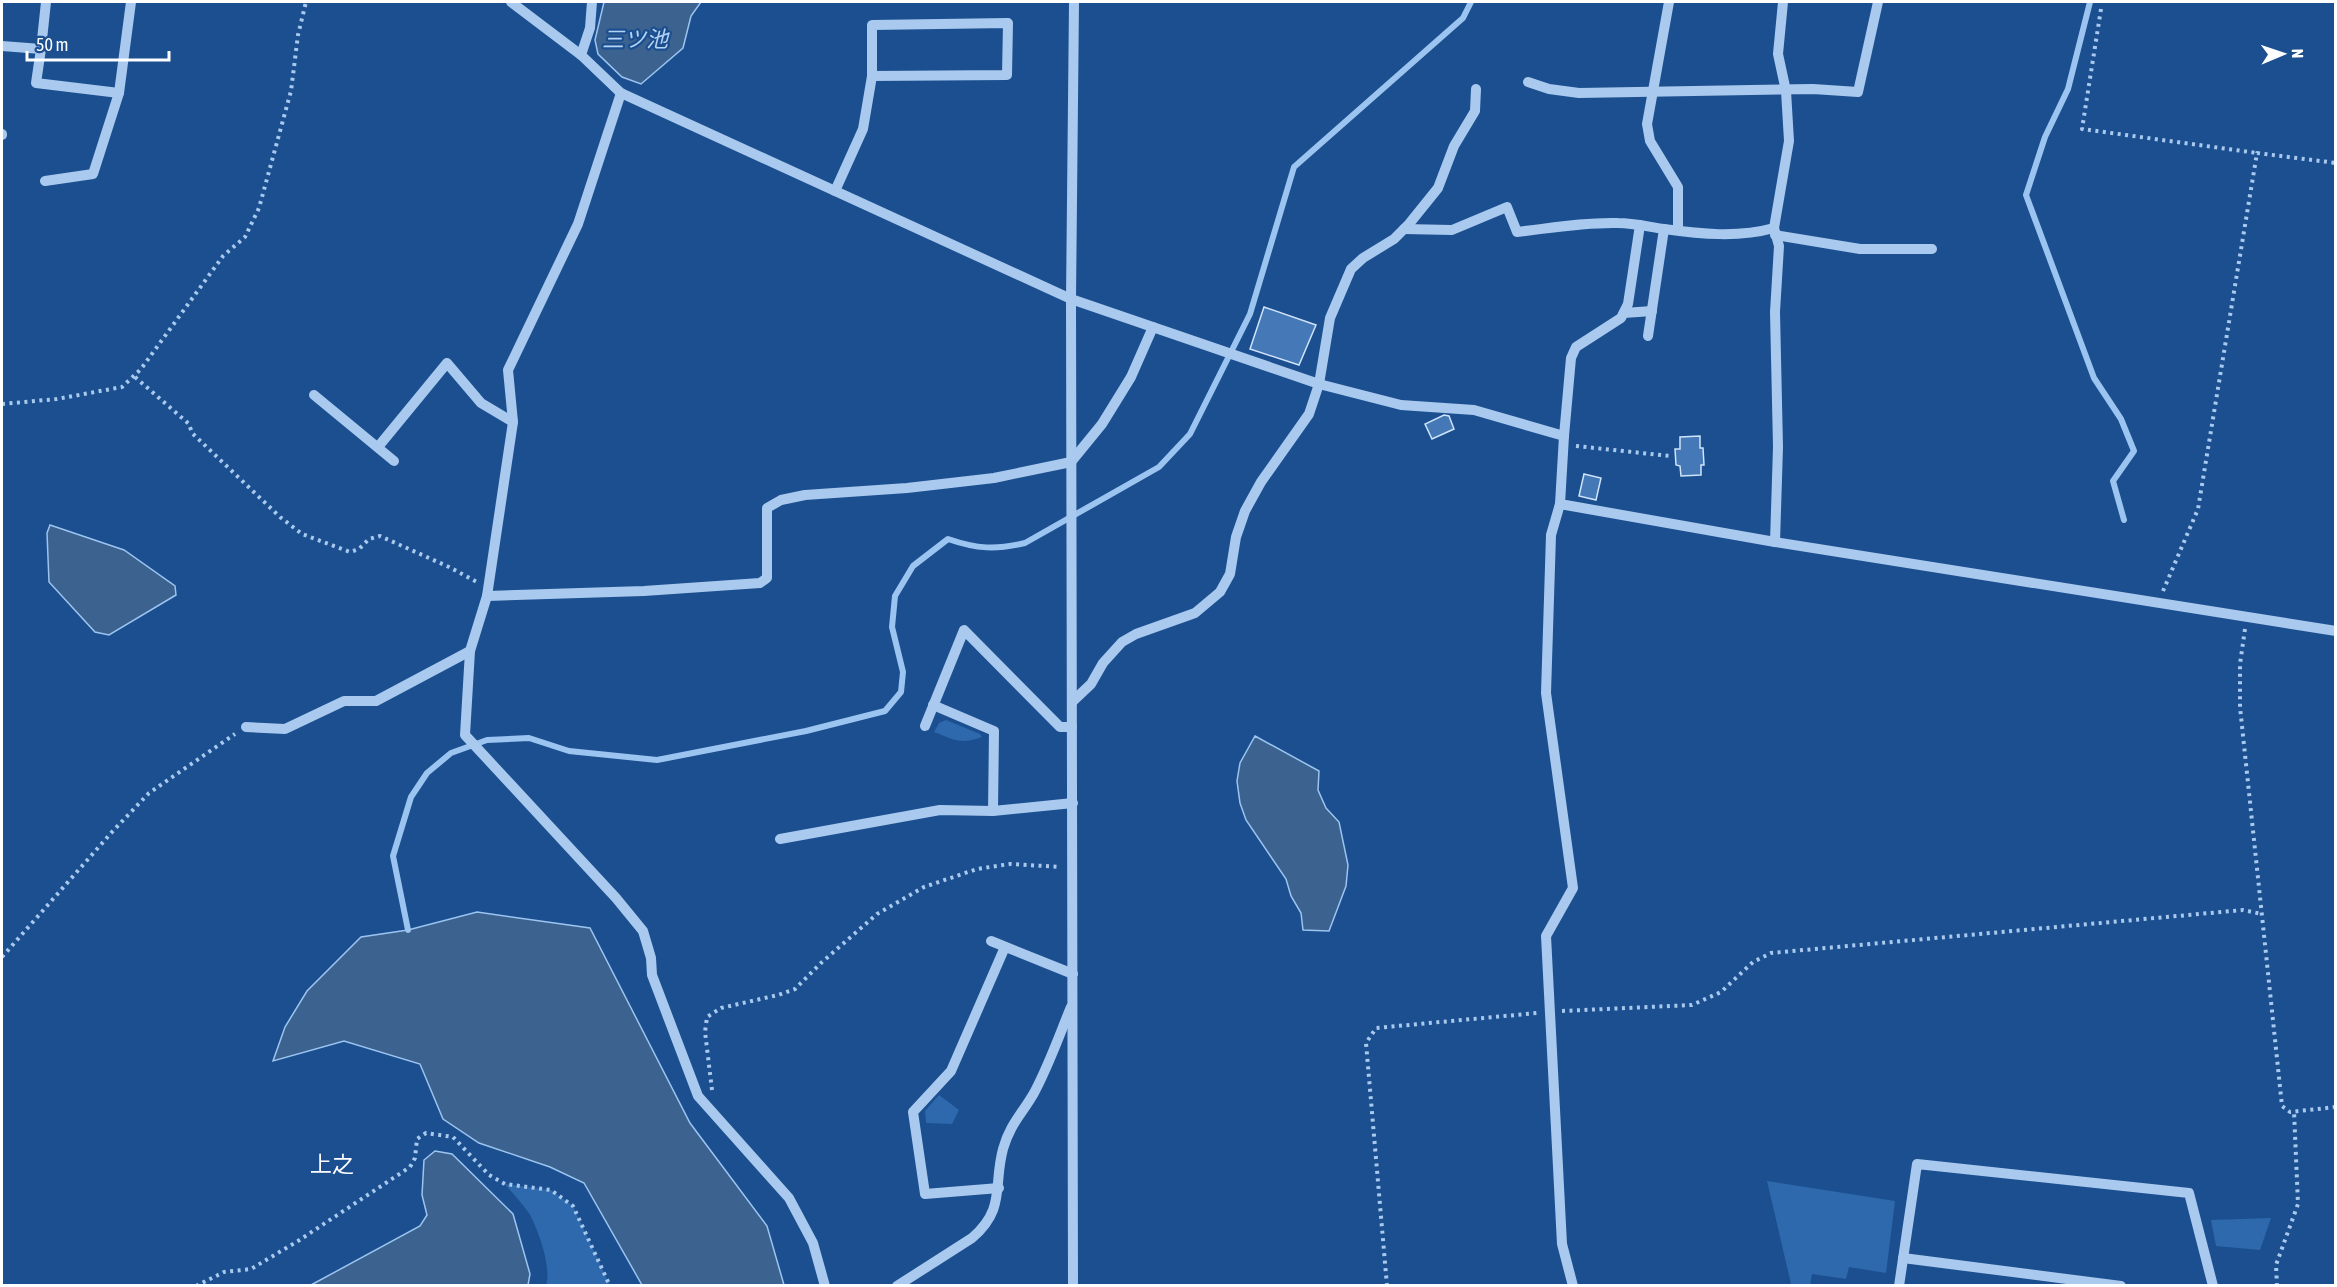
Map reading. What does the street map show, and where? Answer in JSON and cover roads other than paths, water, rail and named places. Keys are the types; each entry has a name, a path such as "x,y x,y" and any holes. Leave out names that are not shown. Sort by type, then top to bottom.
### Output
{"street":[{"path":"46,2 36,83 119,93"},
{"path":"45,181 93,174 119,93 131,2"},
{"path":"511,2 581,55 621,93 1071,299 1319,384 1401,405 1474,410 1564,436"},
{"path":"581,55 590,28 592,2"},
{"path":"1073,1286 1071,299 1074,2"},
{"path":"1668,2 1647,124 1650,141 1678,187 1678,230"},
{"path":"1775,542 1778,447 1774,312 1779,246 1774,232 1790,141 1786,91 1778,54 1783,2"},
{"path":"1528,81 1549,89 1579,93 1813,89 1858,92 1878,2"},
{"path":"835,190 863,129 872,76 872,25 1008,23 1007,75 872,76"},
{"path":"2,46 41,49"},
{"path":"1072,702 1091,684 1103,663 1122,642 1136,634 1189,616 1220,592 1230,574 1236,537 1245,511 1261,482 1309,414 1319,384 1330,318 1351,269 1404,230 1438,188 1454,146 1475,111 1476,89"},
{"path":"621,93 578,224 508,370 513,422 488,592 470,651 465,735 616,898 643,931 651,958 652,975 698,1096 789,1198 813,1243 825,1286"},
{"path":"1404,230 1452,230 1507,207 1517,232 1586,224 1619,223 1735,235 1774,232 1860,249 1932,249"},
{"path":"1573,1286 1562,1244 1546,936 1573,888 1546,693 1551,536 1560,504 1571,358 1576,347 1621,318 1624,313 1628,304 1640,225"},
{"path":"1648,336 1664,229"},
{"path":"1624,313 1652,311"},
{"path":"488,592 644,591 760,582 767,578 767,508 781,500 805,495 907,488 994,478 1071,462 1102,424 1131,377 1153,327"},
{"path":"378,447 447,363 481,403 513,422"},
{"path":"314,395 394,461"},
{"path":"1560,504 1775,542 2336,630"},
{"path":"925,726 964,630 1060,727 1072,727"},
{"path":"246,727 285,729 344,701 376,701 470,651"},
{"path":"933,705 994,731 993,811"},
{"path":"780,839 940,810 993,811 1073,803"},
{"path":"990,941 1073,974"},
{"path":"999,1188 925,1194 913,1112 951,1071 1005,947"},
{"path":"897,1286 972,1238 982,1230 992,1215 999,1188 1002,1152 1011,1126 1033,1094 1073,1002"},
{"path":"1899,1286 1917,1164 2189,1193 2213,1286"},
{"path":"1903,1258 2121,1286"}],"water":[{"name":"三ツ池","path":"604,2 701,2 691,16 683,48 641,84 622,77 598,54 595,40"},
{"path":"50,525 124,550 175,586 176,595 109,635 95,632 49,582 47,533"},
{"path":"1255,736 1319,771 1318,790 1326,808 1339,822 1348,865 1346,886 1329,931 1303,930 1301,913 1291,896 1286,879 1246,820 1240,803 1237,781 1240,763"},
{"path":"477,912 590,928 690,1123 767,1226 784,1285 642,1285 584,1183 550,1167 479,1143 443,1119 420,1064 344,1041 273,1061 285,1027 307,991 361,937 408,930"},
{"path":"435,1151 452,1154 513,1214 530,1274 528,1285 311,1285 420,1226 427,1215 422,1195 424,1160"}],"waterway":[{"path":"408,930 393,856 411,797 427,773 451,753 487,740 529,738 569,751 657,760 806,731 885,711 901,692 903,672 892,627 895,596 913,566 948,539 986,547 1005,547 1025,543 1159,467 1190,434 1250,314 1294,167 1463,18 1471,2"},
{"path":"2090,2 2068,89 2045,137 2026,195 2094,378 2121,419 2134,451 2113,481 2124,520"}],"district":[{"name":"上之","path":"332,1164"}]}
